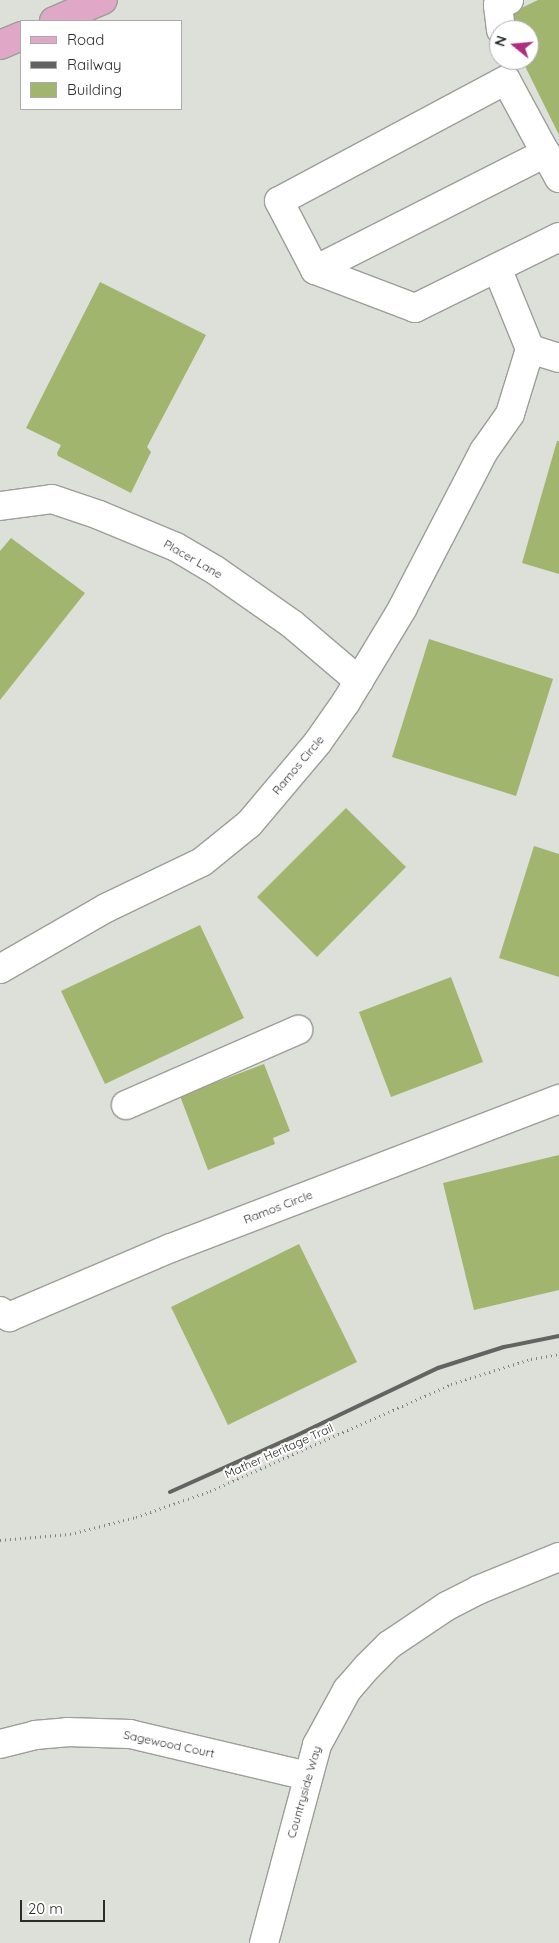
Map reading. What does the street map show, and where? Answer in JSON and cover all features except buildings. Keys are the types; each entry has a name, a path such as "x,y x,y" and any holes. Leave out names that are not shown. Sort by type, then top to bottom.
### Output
{"main road":[{"path":"56,20 103,0"},
{"path":"0,45 20,36"}],"street":[{"path":"500,20 498,6 509,0"},
{"path":"559,178 505,70 278,202 315,270 415,308 559,237"},
{"path":"315,270 546,153"},
{"path":"497,268 530,349 559,358"},
{"name":"Ramos Circle","path":"0,969 106,908 202,862 249,824 318,742 359,681 410,594 484,451 510,414 530,349"},
{"name":"Placer Lane","path":"0,506 52,499 99,515 176,547 292,624 359,681"},
{"path":"126,1104 298,1030"},
{"name":"Ramos Circle","path":"0,1311 9,1317 171,1248 559,1099"},
{"name":"Countryside Way","path":"264,1943 307,1776 317,1745 343,1697 367,1667 389,1645 447,1606 478,1590 559,1557"},
{"name":"Sagewood Court","path":"0,1744 35,1735 67,1732 130,1734 307,1776"}],"path":[{"name":"Mather Heritage Trail","path":"0,1540 70,1534 136,1517 210,1491 451,1384 531,1359 559,1354"}],"railway":[{"path":"170,1492 291,1438 438,1368 504,1347 559,1336"}]}
